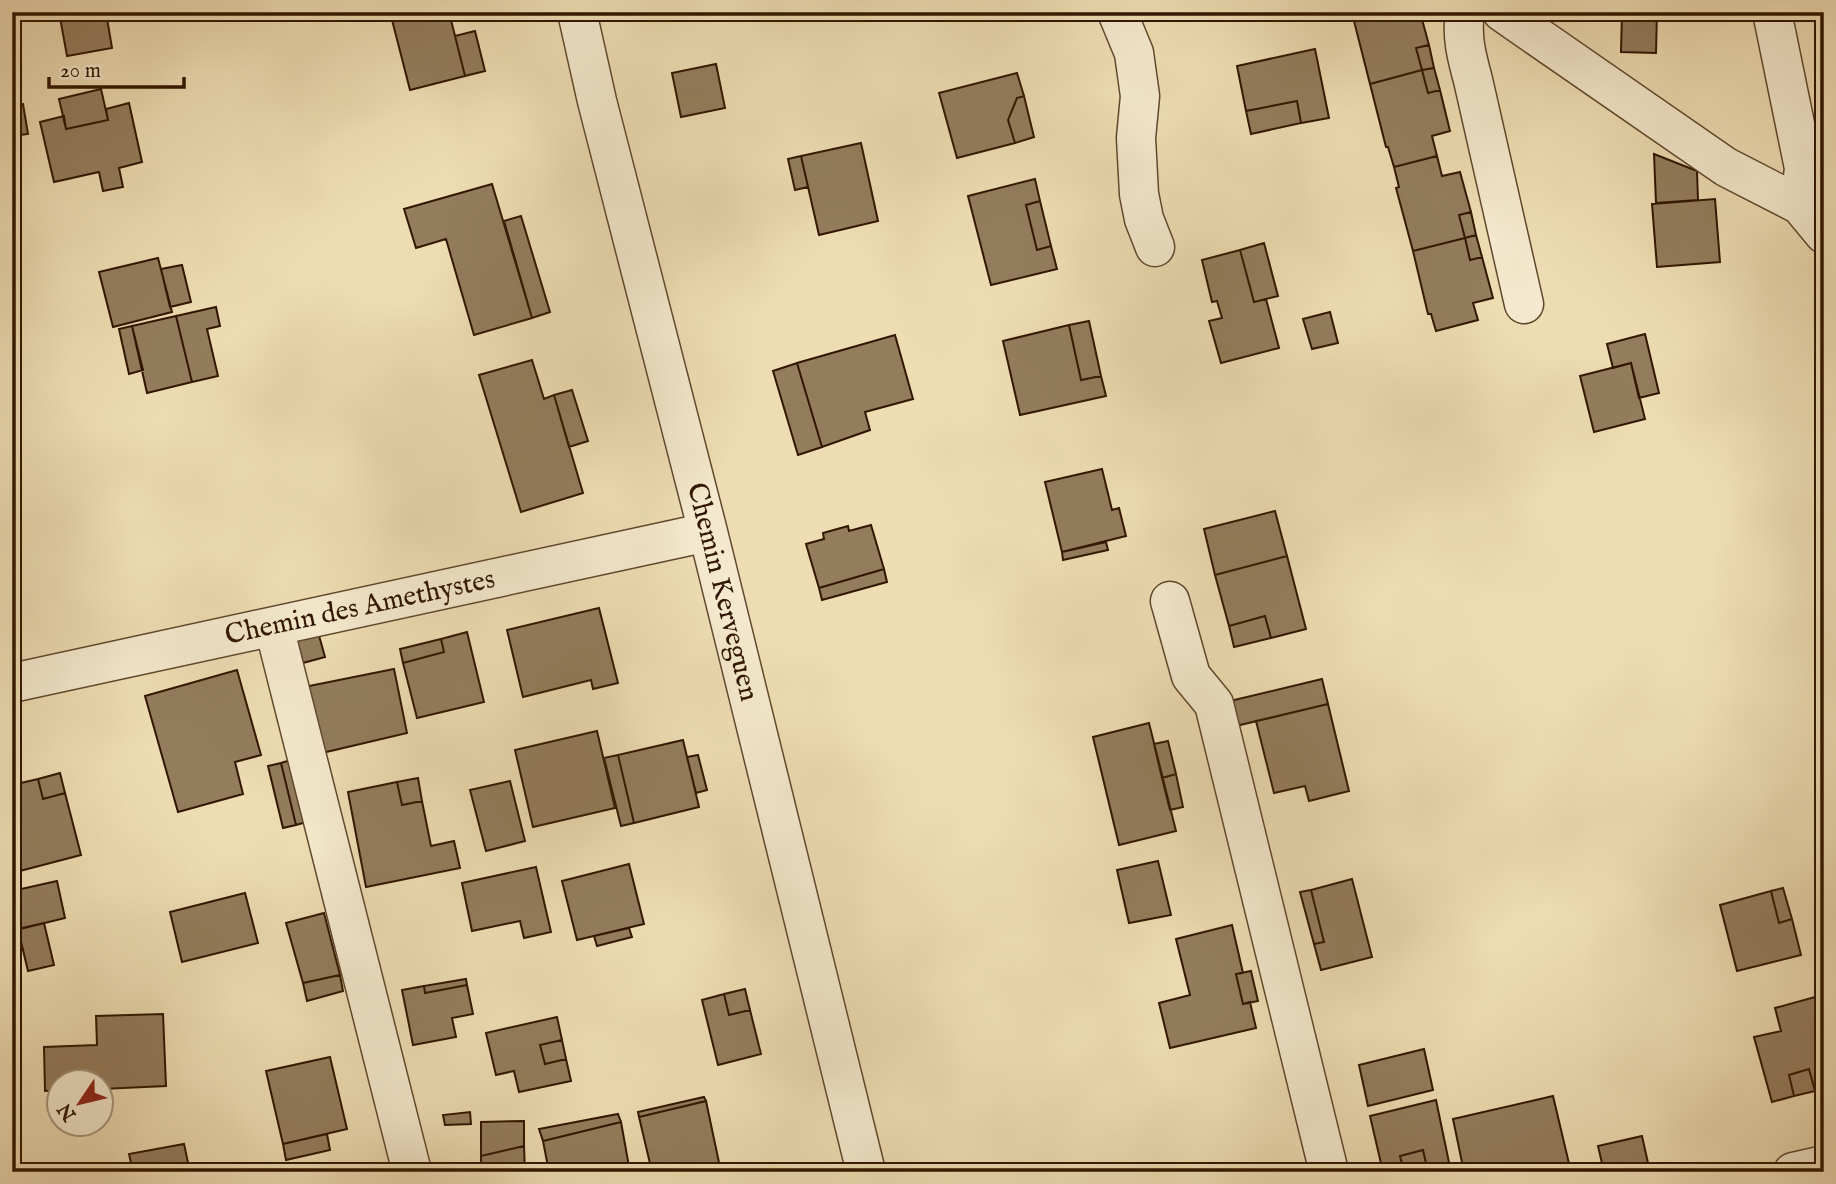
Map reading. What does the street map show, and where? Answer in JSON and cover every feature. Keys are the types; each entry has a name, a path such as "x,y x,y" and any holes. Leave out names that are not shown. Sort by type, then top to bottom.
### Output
{"street":[{"name":"Chemin Kerveguen","path":"577,12 597,101 708,532 866,1172"},
{"path":"1118,12 1134,53 1140,96 1136,138 1139,194 1144,219 1155,247"},
{"path":"1465,12 1465,53 1524,304"},
{"path":"1502,12 1726,167 1800,205 1824,234"},
{"path":"1772,12 1804,168 1800,205"},
{"name":"Chemin des Amethystes","path":"12,683 708,532"},
{"path":"1170,601 1191,676 1214,704 1329,1172"},
{"path":"274,627 412,1172"},
{"path":"1793,1172 1824,1165"}],"building":[{"path":"59,12 106,12 112,48 67,56"},
{"path":"390,12 449,12 465,76 410,90"},
{"path":"771,12 787,12 783,19"},
{"path":"1354,12 1420,12 1429,45 1416,48 1422,70 1370,84"},
{"path":"1622,12 1657,12 1656,53 1621,52"},
{"path":"475,31 485,71 465,76 455,36"},
{"path":"1429,45 1434,68 1422,70 1416,48"},
{"path":"1315,49 1329,118 1301,123 1297,101 1246,111 1237,66"},
{"path":"716,64 725,108 681,117 672,73"},
{"path":"1434,68 1440,90 1428,93 1422,70"},
{"path":"1422,70 1428,93 1440,90 1450,131 1432,136 1437,156 1394,167 1386,147 1370,84"},
{"path":"1017,73 1024,96 1017,98 1008,120 1015,143 957,158 939,93"},
{"path":"101,89 108,120 66,129 59,99"},
{"path":"1024,96 1034,137 1015,143 1008,120 1017,98"},
{"path":"1297,101 1301,123 1251,134 1246,111"},
{"path":"129,103 142,162 119,168 123,187 103,191 99,172 54,182 40,122 64,116 66,129 108,120 106,109"},
{"path":"23,104 28,134 12,136 12,105"},
{"path":"861,143 878,221 819,235 801,156"},
{"path":"1654,154 1697,171 1698,200 1656,203"},
{"path":"801,156 808,187 795,190 788,159"},
{"path":"1437,156 1442,176 1460,172 1471,212 1459,215 1465,238 1413,251 1396,188 1399,187 1394,167"},
{"path":"1035,179 1040,201 1026,205 1037,250 1051,246 1057,269 991,285 968,196"},
{"path":"492,184 532,318 474,335 446,239 416,248 404,209"},
{"path":"1715,199 1720,262 1657,267 1652,204"},
{"path":"1040,201 1051,246 1037,250 1026,205"},
{"path":"1471,212 1476,235 1465,238 1459,215"},
{"path":"521,216 550,312 532,318 504,221"},
{"path":"1476,235 1482,257 1470,260 1465,238"},
{"path":"1465,238 1470,260 1482,257 1493,298 1473,303 1478,320 1436,331 1431,314 1428,314 1413,251"},
{"path":"1264,243 1278,296 1254,302 1240,250"},
{"path":"1240,250 1254,302 1266,299 1279,348 1221,363 1209,321 1222,318 1217,301 1212,302 1202,260"},
{"path":"158,258 172,312 113,327 99,272"},
{"path":"182,265 191,302 170,307 161,269"},
{"path":"216,307 220,326 207,329 218,376 192,382 176,316"},
{"path":"1330,312 1338,343 1312,349 1303,319"},
{"path":"176,316 192,382 147,393 132,326"},
{"path":"1089,321 1101,376 1081,380 1069,325"},
{"path":"1069,325 1081,380 1101,376 1106,396 1020,415 1003,341"},
{"path":"132,326 143,370 129,374 119,329"},
{"path":"1645,334 1659,393 1639,398 1631,363 1613,368 1607,344"},
{"path":"895,335 913,399 865,412 870,430 822,447 797,363"},
{"path":"532,360 544,399 554,395 583,493 521,512 479,375"},
{"path":"797,363 822,447 798,455 773,371"},
{"path":"1631,363 1645,419 1594,432 1580,376"},
{"path":"572,390 588,441 569,447 554,395"},
{"path":"1102,469 1112,510 1119,508 1126,536 1062,552 1045,482"},
{"path":"1275,511 1287,556 1215,575 1204,529"},
{"path":"871,525 884,569 819,588 806,544 824,539 823,533 848,526 849,531"},
{"path":"1106,542 1108,550 1063,560 1062,552"},
{"path":"1287,556 1306,629 1271,638 1265,616 1229,626 1215,575"},
{"path":"884,569 887,582 822,600 819,588"},
{"path":"599,608 618,683 593,689 591,680 523,697 507,630"},
{"path":"1265,616 1271,638 1234,647 1229,626"},
{"path":"318,632 325,657 303,663 296,638"},
{"path":"467,632 484,702 417,718 403,663 444,652 441,639"},
{"path":"441,639 444,652 403,663 400,649"},
{"path":"394,669 407,733 322,753 304,687"},
{"path":"237,670 261,755 235,762 243,794 178,812 145,696"},
{"path":"1322,679 1328,704 1236,726 1230,701"},
{"path":"1328,704 1349,791 1309,801 1305,786 1274,793 1256,721"},
{"path":"1149,723 1176,831 1119,845 1093,737"},
{"path":"597,731 615,808 533,827 515,750"},
{"path":"683,740 699,807 634,823 618,755"},
{"path":"1168,741 1176,774 1162,778 1154,744"},
{"path":"618,755 634,823 621,826 604,758"},
{"path":"698,755 707,790 696,793 687,757"},
{"path":"294,759 310,821 296,825 281,763"},
{"path":"281,763 296,825 283,828 268,766"},
{"path":"60,773 65,793 43,799 38,779"},
{"path":"1176,774 1183,807 1170,810 1162,778"},
{"path":"418,778 422,801 402,805 397,782"},
{"path":"38,779 43,799 65,793 81,855 16,872 12,858 12,785"},
{"path":"510,781 525,841 486,851 470,790"},
{"path":"397,782 402,805 422,801 431,846 454,841 460,868 366,887 348,792"},
{"path":"1158,861 1171,915 1129,923 1117,870"},
{"path":"629,864 644,924 577,940 562,881"},
{"path":"536,867 551,932 524,938 520,921 472,931 462,883"},
{"path":"1352,879 1372,957 1321,970 1314,944 1324,942 1311,890"},
{"path":"57,881 65,918 12,931 12,891"},
{"path":"1783,888 1792,919 1779,923 1771,891"},
{"path":"1311,890 1324,942 1314,944 1300,892"},
{"path":"1771,891 1779,923 1792,919 1801,955 1737,971 1720,905"},
{"path":"245,893 258,943 182,962 170,912"},
{"path":"324,913 340,975 303,983 286,923"},
{"path":"44,923 54,965 28,971 18,929"},
{"path":"1232,925 1243,973 1236,974 1243,1004 1250,1002 1256,1028 1170,1048 1159,1003 1190,995 1176,939"},
{"path":"629,928 632,937 597,946 594,936"},
{"path":"1251,971 1258,1001 1243,1004 1236,974"},
{"path":"340,975 343,991 307,1001 303,983"},
{"path":"466,979 467,985 425,993 424,986"},
{"path":"467,985 473,1014 452,1018 456,1037 413,1045 402,990 424,986 425,993"},
{"path":"745,989 750,1010 729,1015 724,994"},
{"path":"724,994 729,1015 750,1010 761,1054 718,1065 702,1000"},
{"path":"1815,997 1824,1030 1824,1088 1815,1091 1809,1069 1789,1075 1794,1096 1772,1102 1754,1037 1781,1031 1775,1008"},
{"path":"163,1014 166,1086 116,1088 116,1068 46,1068 45,1091 44,1047 97,1045 96,1016"},
{"path":"557,1017 562,1040 540,1045 545,1064 566,1059 571,1081 519,1092 514,1071 496,1075 486,1033"},
{"path":"562,1040 566,1059 545,1064 540,1045"},
{"path":"1424,1049 1433,1090 1368,1106 1359,1065"},
{"path":"330,1057 347,1129 283,1144 266,1071"},
{"path":"1809,1069 1815,1091 1794,1096 1789,1075"},
{"path":"1553,1096 1571,1172 1533,1172 1532,1167 1513,1172 1464,1172 1453,1119"},
{"path":"704,1097 706,1101 639,1117 638,1112"},
{"path":"1436,1100 1451,1172 1428,1172 1423,1150 1400,1156 1404,1172 1383,1172 1370,1116"},
{"path":"706,1101 721,1172 652,1172 639,1117"},
{"path":"470,1112 471,1124 445,1125 443,1115"},
{"path":"618,1114 621,1122 543,1141 539,1129"},
{"path":"524,1121 524,1146 481,1156 481,1122"},
{"path":"621,1122 630,1172 549,1172 543,1141"},
{"path":"327,1134 330,1150 286,1160 283,1144"},
{"path":"1642,1136 1650,1172 1604,1172 1598,1146"},
{"path":"184,1144 190,1172 133,1172 129,1154"},
{"path":"524,1146 525,1172 481,1172 481,1156"},
{"path":"1423,1150 1428,1172 1404,1172 1400,1156"},
{"path":"1532,1167 1533,1172 1513,1172"}]}
